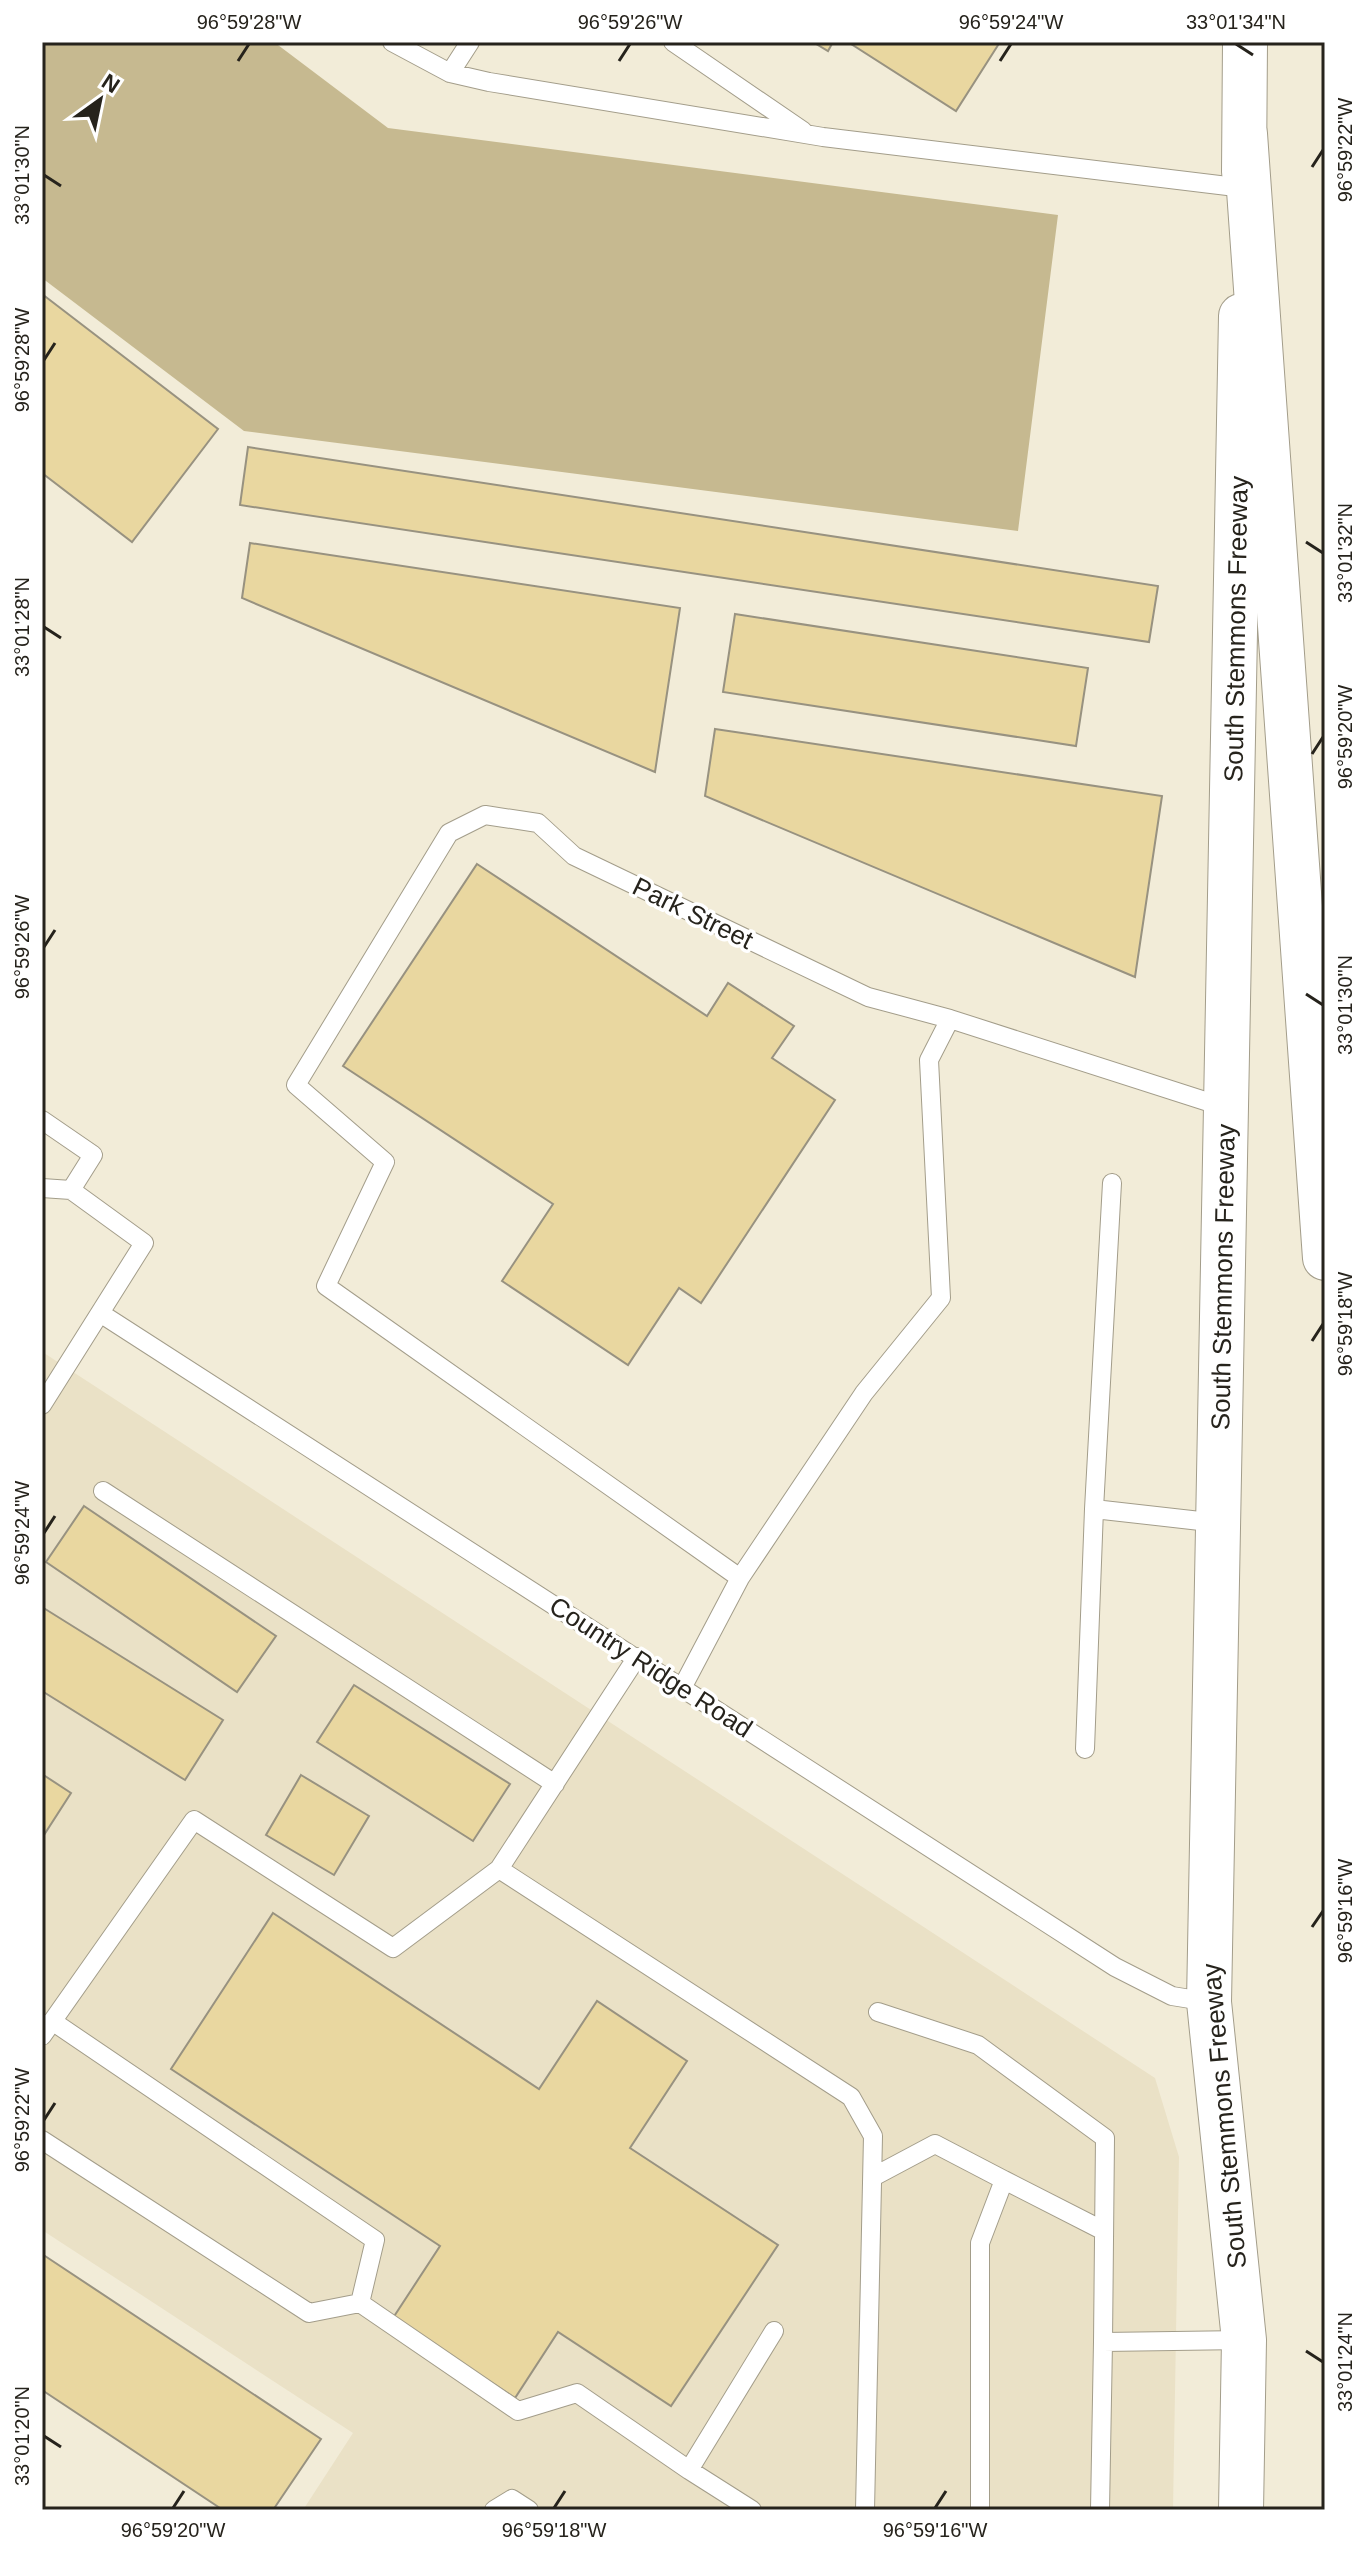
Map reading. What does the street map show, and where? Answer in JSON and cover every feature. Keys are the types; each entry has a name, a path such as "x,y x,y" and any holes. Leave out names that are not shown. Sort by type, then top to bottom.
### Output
{"main road":[{"name":"South Stemmons Freeway","path":"1241,2510 1244,2340 1209,2002 1245,42"},
{"path":"1245,134 1325,1258"}],"lane":[{"path":"392,42 450,73 489,82 808,135 1244,188"},
{"path":"450,73 470,42"},
{"path":"673,42 808,135"},
{"name":"Park Street","path":"740,1578 326,1286 385,1162 296,1085 449,833 485,815 538,823 574,856 868,997 950,1019 1227,1108"},
{"path":"682,1688 740,1578 864,1393 941,1298 929,1060 950,1019"},
{"path":"42,1120 93,1155 71,1190"},
{"path":"1085,1749 1094,1509 1112,1183"},
{"path":"42,1188 71,1190 144,1243 42,1405"},
{"name":"Country Ridge Road","path":"100,1313 1115,1967 1172,1996 1209,2002"},
{"path":"103,1491 555,1784"},
{"path":"1094,1509 1218,1523"},
{"path":"360,2303 375,2240 47,2028 194,1820 393,1948 499,1869 637,1657"},
{"path":"499,1869 851,2097 873,2136 865,2510"},
{"path":"878,2012 978,2045 1105,2138 1100,2510"},
{"path":"42,2140 309,2313 360,2303 518,2411 577,2393 752,2510"},
{"path":"873,2177 935,2144 1104,2231"},
{"path":"980,2510 980,2243 1004,2180"},
{"path":"689,2470 774,2331"},
{"path":"1103,2342 1244,2340"},
{"path":"494,2510 512,2499 529,2510"}],"shaded area":[{"path":"42,42 274,42 388,128 1058,215 1018,531 244,431 42,278"},
{"path":"44,1353 1155,2078 1179,2157 1173,2510 303,2510 353,2433 42,2230"}],"building":[{"path":"813,42 833,42 828,51"},
{"path":"848,42 1000,42 956,111"},
{"path":"42,294 218,429 132,542 42,473"},
{"path":"248,447 1158,586 1149,642 240,505"},
{"path":"250,543 680,608 655,772 242,598"},
{"path":"735,614 1088,668 1076,746 723,692"},
{"path":"715,729 1162,796 1135,977 705,796"},
{"path":"477,864 707,1016 728,983 794,1026 772,1058 835,1100 701,1303 679,1288 628,1365 502,1281 553,1204 343,1066"},
{"path":"84,1506 276,1636 237,1692 46,1562"},
{"path":"42,1607 223,1720 185,1780 42,1691"},
{"path":"354,1685 510,1784 473,1841 317,1742"},
{"path":"42,1774 71,1793 42,1838"},
{"path":"301,1775 369,1816 334,1875 266,1835"},
{"path":"273,1913 539,2089 597,2001 687,2061 630,2148 778,2245 671,2406 558,2332 515,2398 393,2318 440,2246 171,2069"},
{"path":"42,2254 321,2439 273,2510 223,2510 42,2390"}]}
